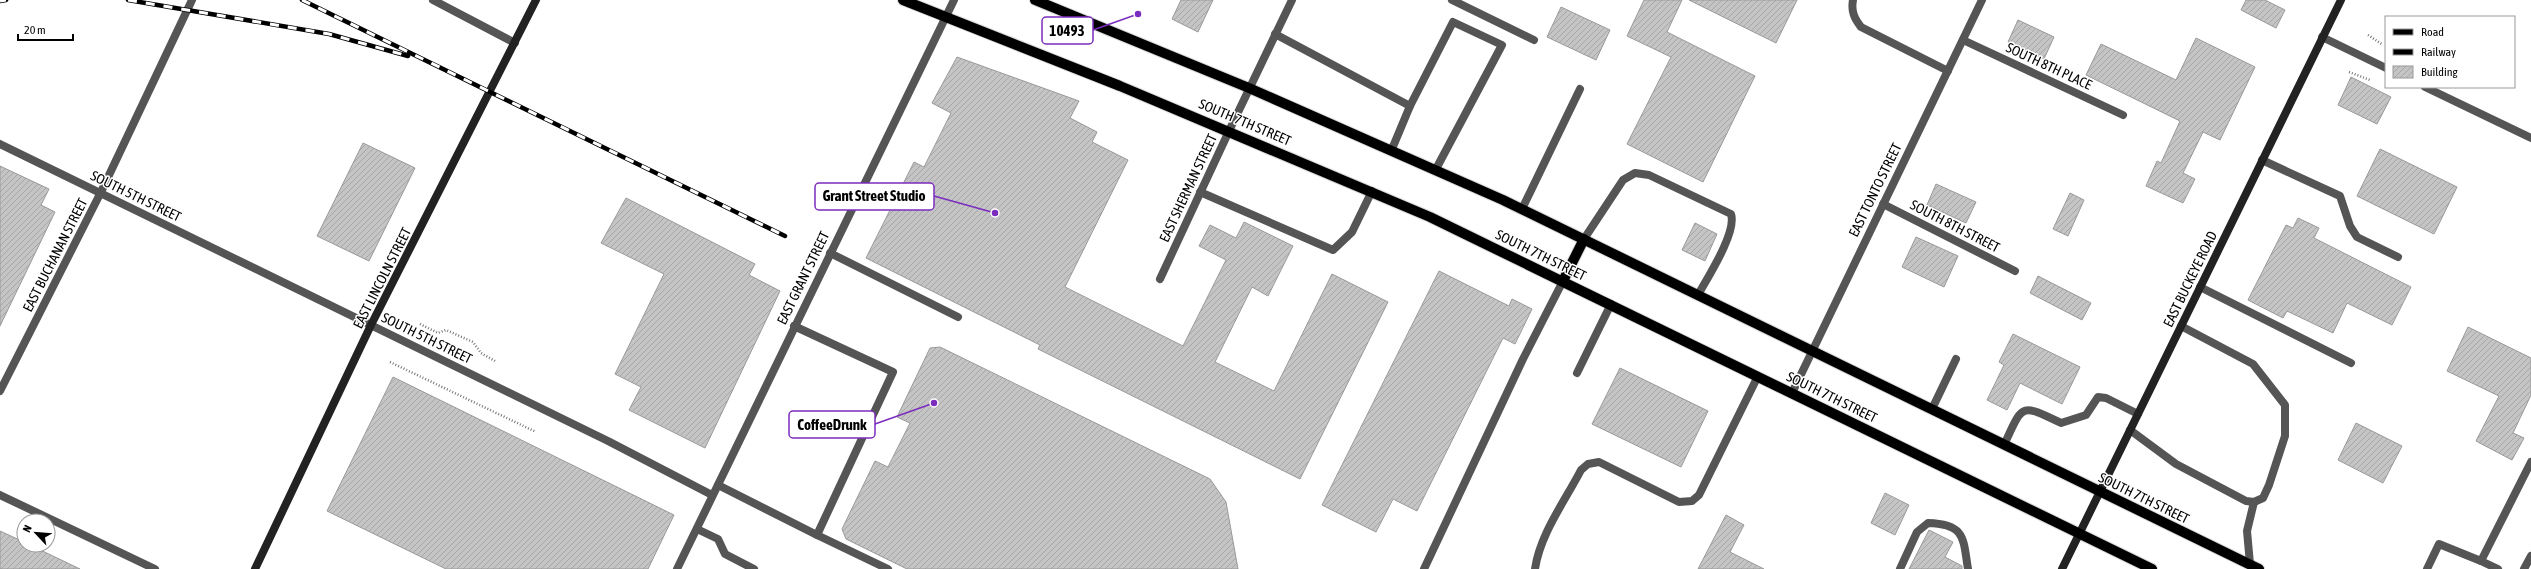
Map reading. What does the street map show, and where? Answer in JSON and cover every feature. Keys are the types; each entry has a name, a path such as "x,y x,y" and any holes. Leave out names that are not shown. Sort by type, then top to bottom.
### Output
{"main road":[{"name":"EAST LINCOLN STREET","path":"255,569 372,325 536,0"},
{"name":"SOUTH 7TH STREET","path":"903,0 1228,131 1372,191 1611,304 2152,569"},
{"name":"SOUTH 7TH STREET","path":"1035,0 1249,88 1436,169 1584,239 2259,569"},
{"name":"EAST BUCKEYE ROAD","path":"2062,569 2340,0"},
{"path":"1563,281 1584,239"}],"street":[{"name":"EAST BUCHANAN STREET","path":"0,391 101,192 192,0"},
{"path":"433,0 515,42"},
{"name":"EAST GRANT STREET","path":"677,569 954,0"},
{"name":"EAST SHERMAN STREET","path":"1160,280 1228,131 1292,0"},
{"path":"1452,0 1534,40"},
{"name":"EAST TONTO STREET","path":"1792,393 1982,0"},
{"path":"1852,4 1854,19 1861,27 1948,71"},
{"path":"1392,149 1410,106 1453,22 1502,45 1436,169"},
{"path":"1275,34 1410,106"},
{"path":"2322,38 2385,68"},
{"name":"SOUTH 8TH PLACE","path":"1963,40 2123,115"},
{"path":"2427,88 2531,138"},
{"path":"1522,209 1580,89"},
{"name":"SOUTH 5TH STREET","path":"0,144 101,192 608,441 712,496"},
{"path":"2262,160 2340,196 2350,226 2357,237 2398,257"},
{"path":"1584,239 1623,180 1635,173 1649,175 1731,214 1734,221 1726,242 1698,295"},
{"path":"1200,192 1333,250 1352,232 1372,191"},
{"name":"SOUTH 8TH STREET","path":"1883,204 2015,271"},
{"path":"830,253 958,317"},
{"path":"1424,569 1523,359 1563,281"},
{"path":"2200,287 2351,363"},
{"path":"1577,373 1611,304"},
{"path":"794,326 893,372 817,535"},
{"path":"2130,430 2176,464 2246,501 2254,502 2263,498 2269,486 2285,436 2285,404 2253,364 2181,326"},
{"path":"1932,409 1956,359"},
{"path":"1534,569 1540,550 1552,525 1581,470 1588,464 1599,462 1679,502 1692,501 1699,495 1758,376"},
{"path":"2004,445 2019,412 2026,409 2032,409 2061,423 2086,415 2098,397 2106,398 2138,414"},
{"path":"2481,560 2531,462"},
{"path":"718,485 888,569"},
{"path":"0,495 155,569"},
{"path":"2250,564 2247,531 2254,502"},
{"path":"1900,569 1917,532 1928,523 1937,523 1957,530 1963,537 1968,569"},
{"path":"697,528 718,539 724,554 754,569"},
{"path":"2427,569 2439,544 2481,560 2498,569"},
{"path":"2524,569 2531,556"}],"path":[{"path":"2368,35 2383,45"},
{"path":"2348,72 2370,80"},
{"path":"420,324 438,333 446,330 473,342 482,354 495,361"},
{"path":"390,362 394,362 536,432"}],"building":[{"path":"1181,0 1213,0 1198,32 1172,19"},
{"path":"1644,0 1682,0 1667,32 1755,76 1703,182 1627,144 1671,57 1627,36"},
{"path":"1689,0 1797,0 1776,43"},
{"path":"2246,0 2265,0 2285,10 2276,28 2241,10"},
{"path":"1561,7 1610,30 1596,60 1547,37"},
{"path":"2018,20 2054,37 2044,59 2008,42"},
{"path":"2196,38 2255,67 2220,140 2203,132 2183,173 2195,179 2183,203 2146,186 2157,161 2161,163 2180,121 2086,75 2101,44 2176,80"},
{"path":"957,57 1079,101 1070,118 1097,132 1092,142 1128,160 1065,287 1183,346 1226,260 1199,246 1210,225 1236,238 1244,222 1293,246 1268,296 1252,287 1215,362 1274,391 1332,274 1388,302 1300,479 1038,349 1040,345 866,258 914,162 924,167 951,113 932,103"},
{"path":"2351,77 2391,97 2377,124 2338,105"},
{"path":"363,143 415,168 369,261 317,236"},
{"path":"2380,149 2457,187 2434,234 2357,196"},
{"path":"0,166 49,189 41,205 55,212 0,326"},
{"path":"1936,184 1976,202 1966,223 1927,205"},
{"path":"2070,193 2084,200 2068,236 2053,229"},
{"path":"626,198 755,264 749,275 780,291 705,448 629,410 641,387 615,374 664,274 601,243"},
{"path":"2298,218 2319,228 2314,238 2411,287 2392,325 2347,303 2333,333 2287,311 2283,318 2248,300 2286,225 2293,228"},
{"path":"1695,223 1717,234 1705,261 1682,250"},
{"path":"1916,237 1958,256 1944,287 1902,267"},
{"path":"1439,271 1509,306 1512,299 1532,309 1515,344 1503,338 1417,511 1393,499 1376,532 1322,505"},
{"path":"2038,276 2091,303 2082,320 2030,293"},
{"path":"2468,327 2531,358 2531,395 2513,433 2524,438 2512,460 2476,441 2499,396 2447,371"},
{"path":"2013,334 2080,367 2062,404 2020,383 2007,410 1987,400 2004,365 1999,362"},
{"path":"940,347 1210,479 1226,502 1238,569 907,569 846,539 842,529 875,461 888,467 910,423 897,417 930,348"},
{"path":"1620,368 1708,411 1681,467 1592,424"},
{"path":"393,377 674,515 648,569 446,569 327,511"},
{"path":"2356,423 2402,446 2383,483 2338,460"},
{"path":"1885,493 1909,505 1895,535 1871,523"},
{"path":"1726,515 1744,525 1730,552 1764,569 1698,569"},
{"path":"1929,530 1953,542 1945,557 1962,566 1962,569 1909,569"},
{"path":"0,531 16,538 16,553 47,553 80,569 0,569"}],"railway":[{"path":"0,1 6,0"},
{"path":"128,0 329,34 408,56"},
{"path":"302,0 785,236"}],"place":[{"name":"10493","path":"1138,14"},
{"name":"Grant Street Studio","path":"995,213"},
{"name":"CoffeeDrunk","path":"934,403"}]}
